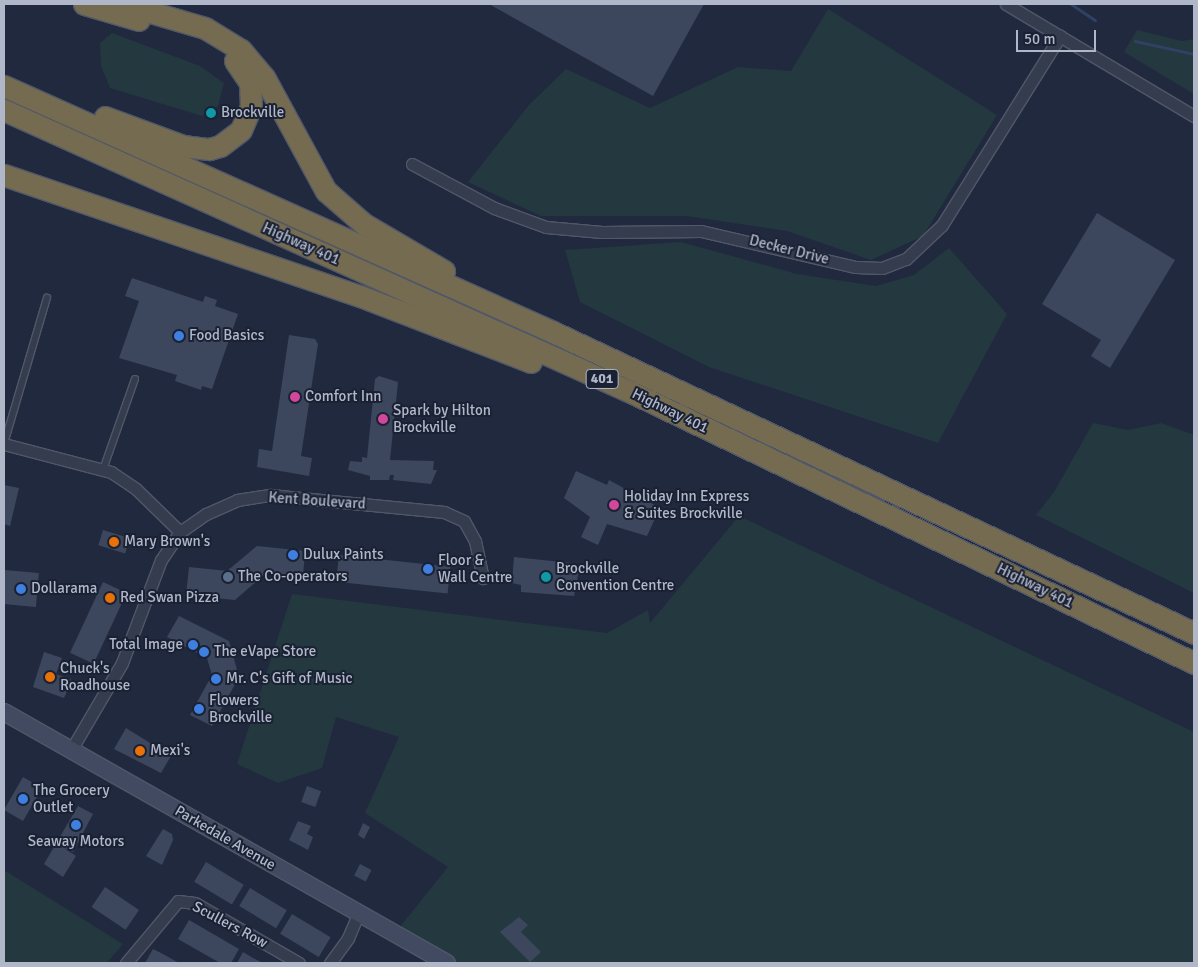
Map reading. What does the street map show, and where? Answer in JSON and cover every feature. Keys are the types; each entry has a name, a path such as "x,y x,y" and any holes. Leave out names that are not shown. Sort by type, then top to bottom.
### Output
{"highway":[{"path":"27,97 52,98 200,149 220,146 241,130 251,107 250,83 242,66 229,56 179,32 84,4"},
{"path":"123,4 223,36 264,77 306,159 343,207 440,268 533,316 552,332"},
{"name":"Highway 401","path":"4,86 552,332 1194,634"},
{"name":"Highway 401","path":"4,110 634,393 1194,663"},
{"path":"4,174 360,296 591,384 634,393"}],"street":[{"path":"1006,4 1194,116"},
{"name":"Decker Drive","path":"412,164 494,208 546,227 602,232 702,231 856,267 882,268 906,259 942,225 1060,36"},
{"path":"4,444 102,470 136,489 180,532"},
{"name":"Kent Boulevard","path":"71,750 122,663 162,560 180,532 206,514 237,500 270,495 444,512 464,521 475,541 483,578"},
{"name":"Parkedale Avenue","path":"4,712 447,963"},
{"name":"Scullers Row","path":"126,963 178,901 195,902 299,963"},
{"path":"330,963 348,938 358,914"}],"lane":[{"path":"4,444 47,298"},
{"path":"102,470 135,379"}],"shaded area":[{"path":"828,9 997,115 923,236 871,260 787,231 686,216 541,216 468,182 529,105 566,69 650,108 738,67 791,71"},
{"path":"1137,30 1182,41 1194,39 1194,94 1124,52"},
{"path":"112,33 200,66 224,83 218,106 202,116 110,88 101,66 100,43"},
{"path":"681,242 797,274 876,286 914,275 949,248 1007,314 938,443 709,367 580,302 565,250"},
{"path":"1093,423 1128,430 1161,423 1194,435 1194,593 1036,515 1054,492"},
{"path":"739,516 1194,732 1194,963 458,963 399,928 448,867 365,813 399,737 336,717 322,768 278,783 237,764 292,594 607,633 648,610 650,623"},
{"path":"4,870 123,944 107,963 4,963"}],"building":[{"path":"489,4 704,4 653,96"},
{"path":"1097,213 1175,260 1110,368 1091,356 1101,340 1042,304"},
{"name":"Food Basics","path":"132,278 203,302 205,296 217,300 215,306 238,314 212,389 202,386 201,390 175,381 177,375 119,358 139,301 125,296"},
{"name":"Comfort Inn","path":"289,335 315,339 318,344 301,456 312,458 309,476 257,467 259,449 272,451"},
{"name":"Spark by Hilton Brockville","path":"379,376 398,382 390,460 434,461 433,470 437,470 431,484 393,480 394,475 390,475 389,480 370,480 370,476 348,470 350,461 362,462 362,457 367,458 375,379"},
{"name":"Holiday Inn Express & Suites Brockville","path":"576,471 607,485 609,480 660,508 647,536 607,524 598,545 581,537 590,517 564,498"},
{"path":"4,485 19,488 10,526 4,524"},
{"name":"Mary Brown's","path":"103,530 130,538 125,553 98,545"},
{"path":"257,546 305,551 303,577 266,573 235,600 186,595 189,567 227,571"},
{"path":"339,555 450,567 448,594 336,582"},
{"name":"Brockville Convention Centre","path":"514,557 571,563 570,569 579,570 574,596 521,592 521,585 512,583"},
{"name":"Dollarama","path":"4,570 39,573 36,607 4,604"},
{"path":"103,582 127,593 94,664 70,653"},
{"path":"179,616 229,641 239,677 212,726 190,715 212,675 207,658 167,637"},
{"name":"Chuck's Roadhouse","path":"44,652 62,658 56,674 72,680 64,698 33,687"},
{"name":"Mexi's","path":"126,728 171,756 161,773 114,749"},
{"name":"The Grocery Outlet","path":"23,777 42,788 23,821 4,810"},
{"path":"307,786 321,791 315,807 301,802"},
{"path":"78,806 93,814 73,852 64,848 76,856 63,877 44,864"},
{"path":"298,821 311,826 307,834 313,837 308,850 289,840"},
{"path":"363,823 370,827 364,839 358,835"},
{"path":"163,829 172,834 173,840 162,865 146,856"},
{"path":"206,862 244,885 232,904 194,882"},
{"path":"360,864 372,870 366,881 354,876"},
{"path":"105,887 139,910 126,930 92,907"},
{"path":"250,888 287,910 276,928 239,906"},
{"path":"292,914 331,937 319,957 280,934"},
{"path":"519,917 528,925 521,932 541,952 530,962 500,932"},
{"path":"189,920 239,949 231,963 220,963 178,939"},
{"path":"153,949 163,954 179,963 145,963"},
{"path":"243,952 253,958 263,963 237,963"}],"waterway":[{"path":"1071,4 1095,20"},
{"path":"1135,41 1194,54"}],"place":[{"name":"Brockville","path":"211,113"},
{"name":"Food Basics","path":"179,336"},
{"name":"Comfort Inn","path":"295,397"},
{"name":"Spark by Hilton Brockville","path":"383,419"},
{"name":"Holiday Inn Express & Suites Brockville","path":"614,505"},
{"name":"Mary Brown's","path":"114,542"},
{"name":"Dulux Paints","path":"293,555"},
{"name":"Floor & Wall Centre","path":"428,569"},
{"name":"The Co-operators","path":"228,577"},
{"name":"Brockville Convention Centre","path":"546,577"},
{"name":"Dollarama","path":"21,589"},
{"name":"Red Swan Pizza","path":"110,598"},
{"name":"Total Image","path":"193,645"},
{"name":"The eVape Store","path":"204,652"},
{"name":"Chuck's Roadhouse","path":"50,677"},
{"name":"Mr. C's Gift of Music","path":"216,679"},
{"name":"Flowers Brockville","path":"199,709"},
{"name":"Mexi's","path":"140,751"},
{"name":"The Grocery Outlet","path":"23,799"},
{"name":"Seaway Motors","path":"76,825"}]}
